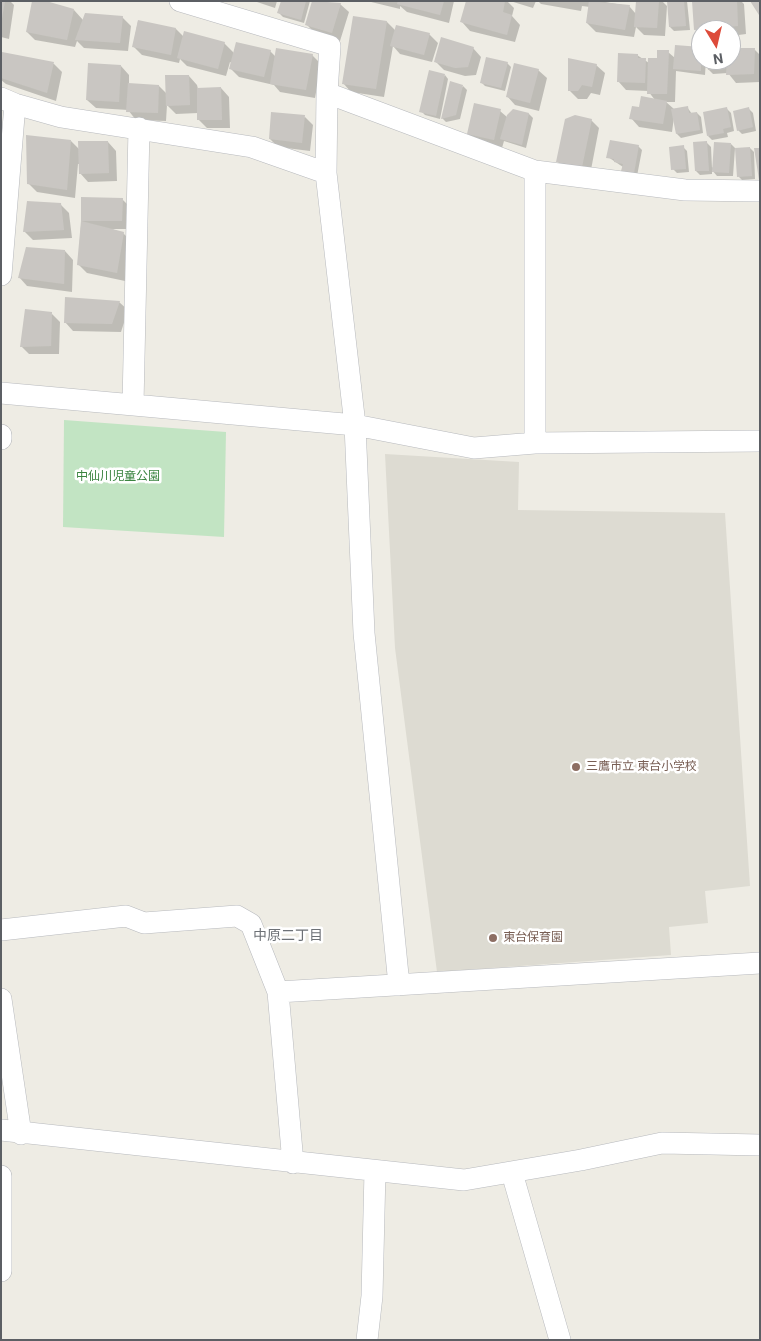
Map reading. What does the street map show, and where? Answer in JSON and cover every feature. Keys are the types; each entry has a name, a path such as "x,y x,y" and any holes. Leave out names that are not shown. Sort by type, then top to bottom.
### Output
{"street":[{"path":"180,1 330,46 327,93 326,172 355,425 364,632 399,985"},
{"path":"327,93 535,171 685,190 760,191"},
{"path":"1,275 8,101 61,117 252,147 326,172"},
{"path":"133,404 139,128"},
{"path":"535,171 535,443"},
{"path":"1,393 355,425 474,448 535,443 760,441"},
{"path":"1,930 126,916 144,923 237,916 251,924 278,992 293,1163"},
{"path":"278,992 760,963"},
{"path":"1,998 11,1132 464,1180 512,1173 662,1143 760,1145"},
{"path":"368,1340 372,1296 375,1171"},
{"path":"512,1173 560,1340"},
{"path":"1,1176 1,1271"}],"shaded area":[{"name":"三鷹市立 東台小学校","path":"385,454 519,462 518,510 725,513 750,886 705,891 708,923 669,927 671,955 437,972 395,648"}],"green space":[{"name":"中仙川児童公園","path":"64,420 226,432 224,537 63,527"}],"building":[{"path":"1,1 5,1 2,18 1,18"},
{"path":"32,1 46,1 74,9 67,40 26,32"},
{"path":"281,1 306,1 301,20 277,13"},
{"path":"312,1 341,3 332,33 305,25"},
{"path":"398,1 444,1 440,15 397,4"},
{"path":"466,1 505,1 503,12 512,15 507,35 460,22"},
{"path":"589,1 630,5 625,30 586,23"},
{"path":"636,1 659,1 657,28 634,27"},
{"path":"667,1 684,1 686,26 669,27"},
{"path":"692,1 737,1 738,20 693,20"},
{"path":"750,1 760,1 759,15"},
{"path":"85,13 123,16 120,43 75,40"},
{"path":"353,16 387,21 376,89 342,84"},
{"path":"138,20 176,28 171,55 132,47"},
{"path":"396,25 430,33 424,55 390,46"},
{"path":"184,31 225,42 218,69 177,58"},
{"path":"441,37 474,47 468,67 455,68 434,62"},
{"path":"236,42 271,50 264,77 229,69"},
{"path":"675,45 691,46 691,70 701,71 673,69"},
{"path":"276,48 313,54 306,90 270,84"},
{"path":"741,48 755,48 754,74 726,75 726,70 741,70"},
{"path":"657,50 669,50 667,94 647,94 648,58 657,58"},
{"path":"2,52 54,62 47,93 1,78"},
{"path":"618,53 638,54 638,58 646,58 645,83 617,82"},
{"path":"486,57 508,62 501,88 480,83"},
{"path":"568,58 597,64 592,87 582,85 578,91 568,91"},
{"path":"88,63 121,65 119,102 86,100"},
{"path":"514,63 539,69 530,103 506,97"},
{"path":"429,70 445,74 436,116 419,112"},
{"path":"165,75 189,75 190,105 166,106"},
{"path":"450,81 463,85 456,115 441,119"},
{"path":"128,83 159,85 158,113 126,112"},
{"path":"221,87 222,120 197,120 197,88"},
{"path":"641,96 667,101 663,124 629,119 632,106 639,107"},
{"path":"474,103 501,109 494,140 467,134"},
{"path":"688,106 689,113 697,112 700,130 676,134 671,109"},
{"path":"727,107 731,127 723,129 724,133 707,136 703,112"},
{"path":"749,107 753,127 737,131 733,111"},
{"path":"513,109 529,113 522,145 500,139 507,115"},
{"path":"271,112 305,115 302,143 269,139"},
{"path":"575,115 592,119 582,167 556,162 565,119"},
{"path":"26,135 71,140 67,190 27,184"},
{"path":"610,140 639,145 634,173 621,171 623,164 614,162 614,159 606,158"},
{"path":"78,141 108,141 109,173 79,174"},
{"path":"707,141 709,171 695,171 693,142"},
{"path":"714,142 731,143 729,173 712,172"},
{"path":"684,145 686,169 671,170 669,147"},
{"path":"750,147 752,176 737,177 735,148"},
{"path":"754,148 760,148 759,180"},
{"path":"81,197 123,198 122,221 81,221"},
{"path":"27,201 61,203 64,230 23,232"},
{"path":"81,221 124,232 117,273 77,265"},
{"path":"26,247 65,250 64,284 18,278"},
{"path":"65,297 120,301 112,324 64,323"},
{"path":"25,309 52,312 51,346 20,347"}],"place":[{"name":"三鷹市立 東台小学校","path":"576,767"},
{"name":"東台保育園","path":"493,938"}],"district":[{"name":"中原二丁目","path":"288,936"}]}
